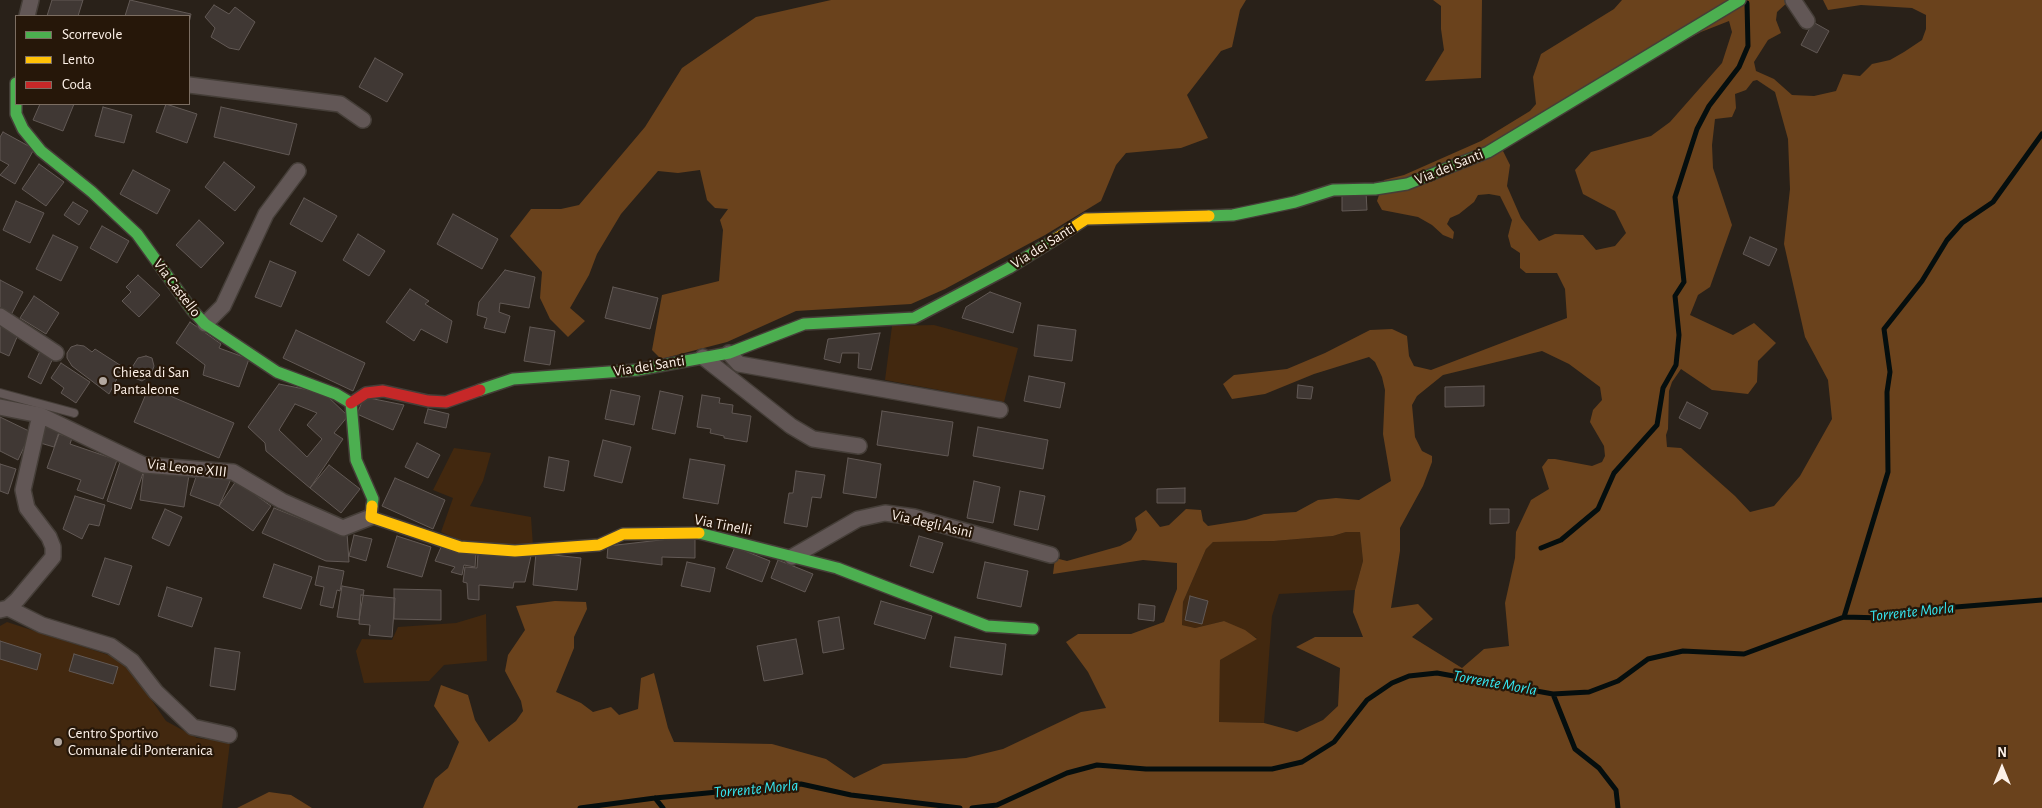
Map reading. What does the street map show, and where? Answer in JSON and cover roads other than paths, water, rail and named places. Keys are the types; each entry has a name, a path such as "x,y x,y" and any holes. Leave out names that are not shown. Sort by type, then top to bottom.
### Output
{"street":[{"path":"27,15 31,0"},
{"name":"Via dei Santi","path":"351,402 366,393 383,390 428,401 446,402 513,379 637,370 729,353 804,324 914,318 1009,268 1086,219 1234,216 1295,202 1333,190 1375,189 1407,184 1488,152 1740,0"},
{"path":"1792,0 1808,21"},
{"path":"190,84 340,104 363,120"},
{"name":"Via Castello","path":"16,105 16,114 23,129 42,151 92,192 138,234 192,310 205,324 277,372 336,394 351,402"},
{"path":"205,324 223,306 266,214 298,171"},
{"path":"0,316 56,353"},
{"path":"729,353 739,364 1000,410"},
{"path":"703,357 791,426 813,439 859,446"},
{"path":"351,402 356,460 373,499 371,517"},
{"name":"Via Leone XIII","path":"0,407 40,415 144,465 233,472 282,501 344,528 371,517"},
{"path":"40,415 23,490 27,508 49,536 53,547 53,557 24,592 4,609 42,625 111,646 132,661 161,697 193,727 229,735"},
{"name":"Via degli Asini","path":"792,557 858,518 885,513 914,517 1051,555"},
{"name":"Via Tinelli","path":"371,517 460,547 515,551 599,545 623,534 696,532 722,537 837,568 987,626 1033,629"}],"lane":[{"path":"0,394 74,414"}],"waterway":[{"path":"1541,548 1561,540 1598,509 1614,473 1657,425 1663,388 1676,365 1679,335 1675,296 1684,282 1675,197 1697,129 1709,106 1739,67 1748,46 1747,3"},
{"path":"1844,617 1888,472 1887,392 1890,372 1884,329 1922,281 1947,240 1962,223 1993,202 2042,134"},
{"name":"Torrente Morla","path":"972,808 997,805 1067,773 1097,765 1146,769 1272,769 1302,762 1334,742 1367,700 1392,683 1409,676 1437,673 1553,694 1589,692 1618,681 1648,659 1683,651 1744,654 1844,617 1884,618 1919,610 2042,600"},
{"path":"1553,694 1575,749 1599,768 1616,790 1618,808"},
{"name":"Torrente Morla","path":"580,808 655,798 801,784 851,795 960,808"},
{"path":"655,798 663,808"}],"place":[{"name":"Chiesa di San Pantaleone","path":"103,381"},
{"name":"Centro Sportivo Comunale di Ponteranica","path":"58,742"}]}
